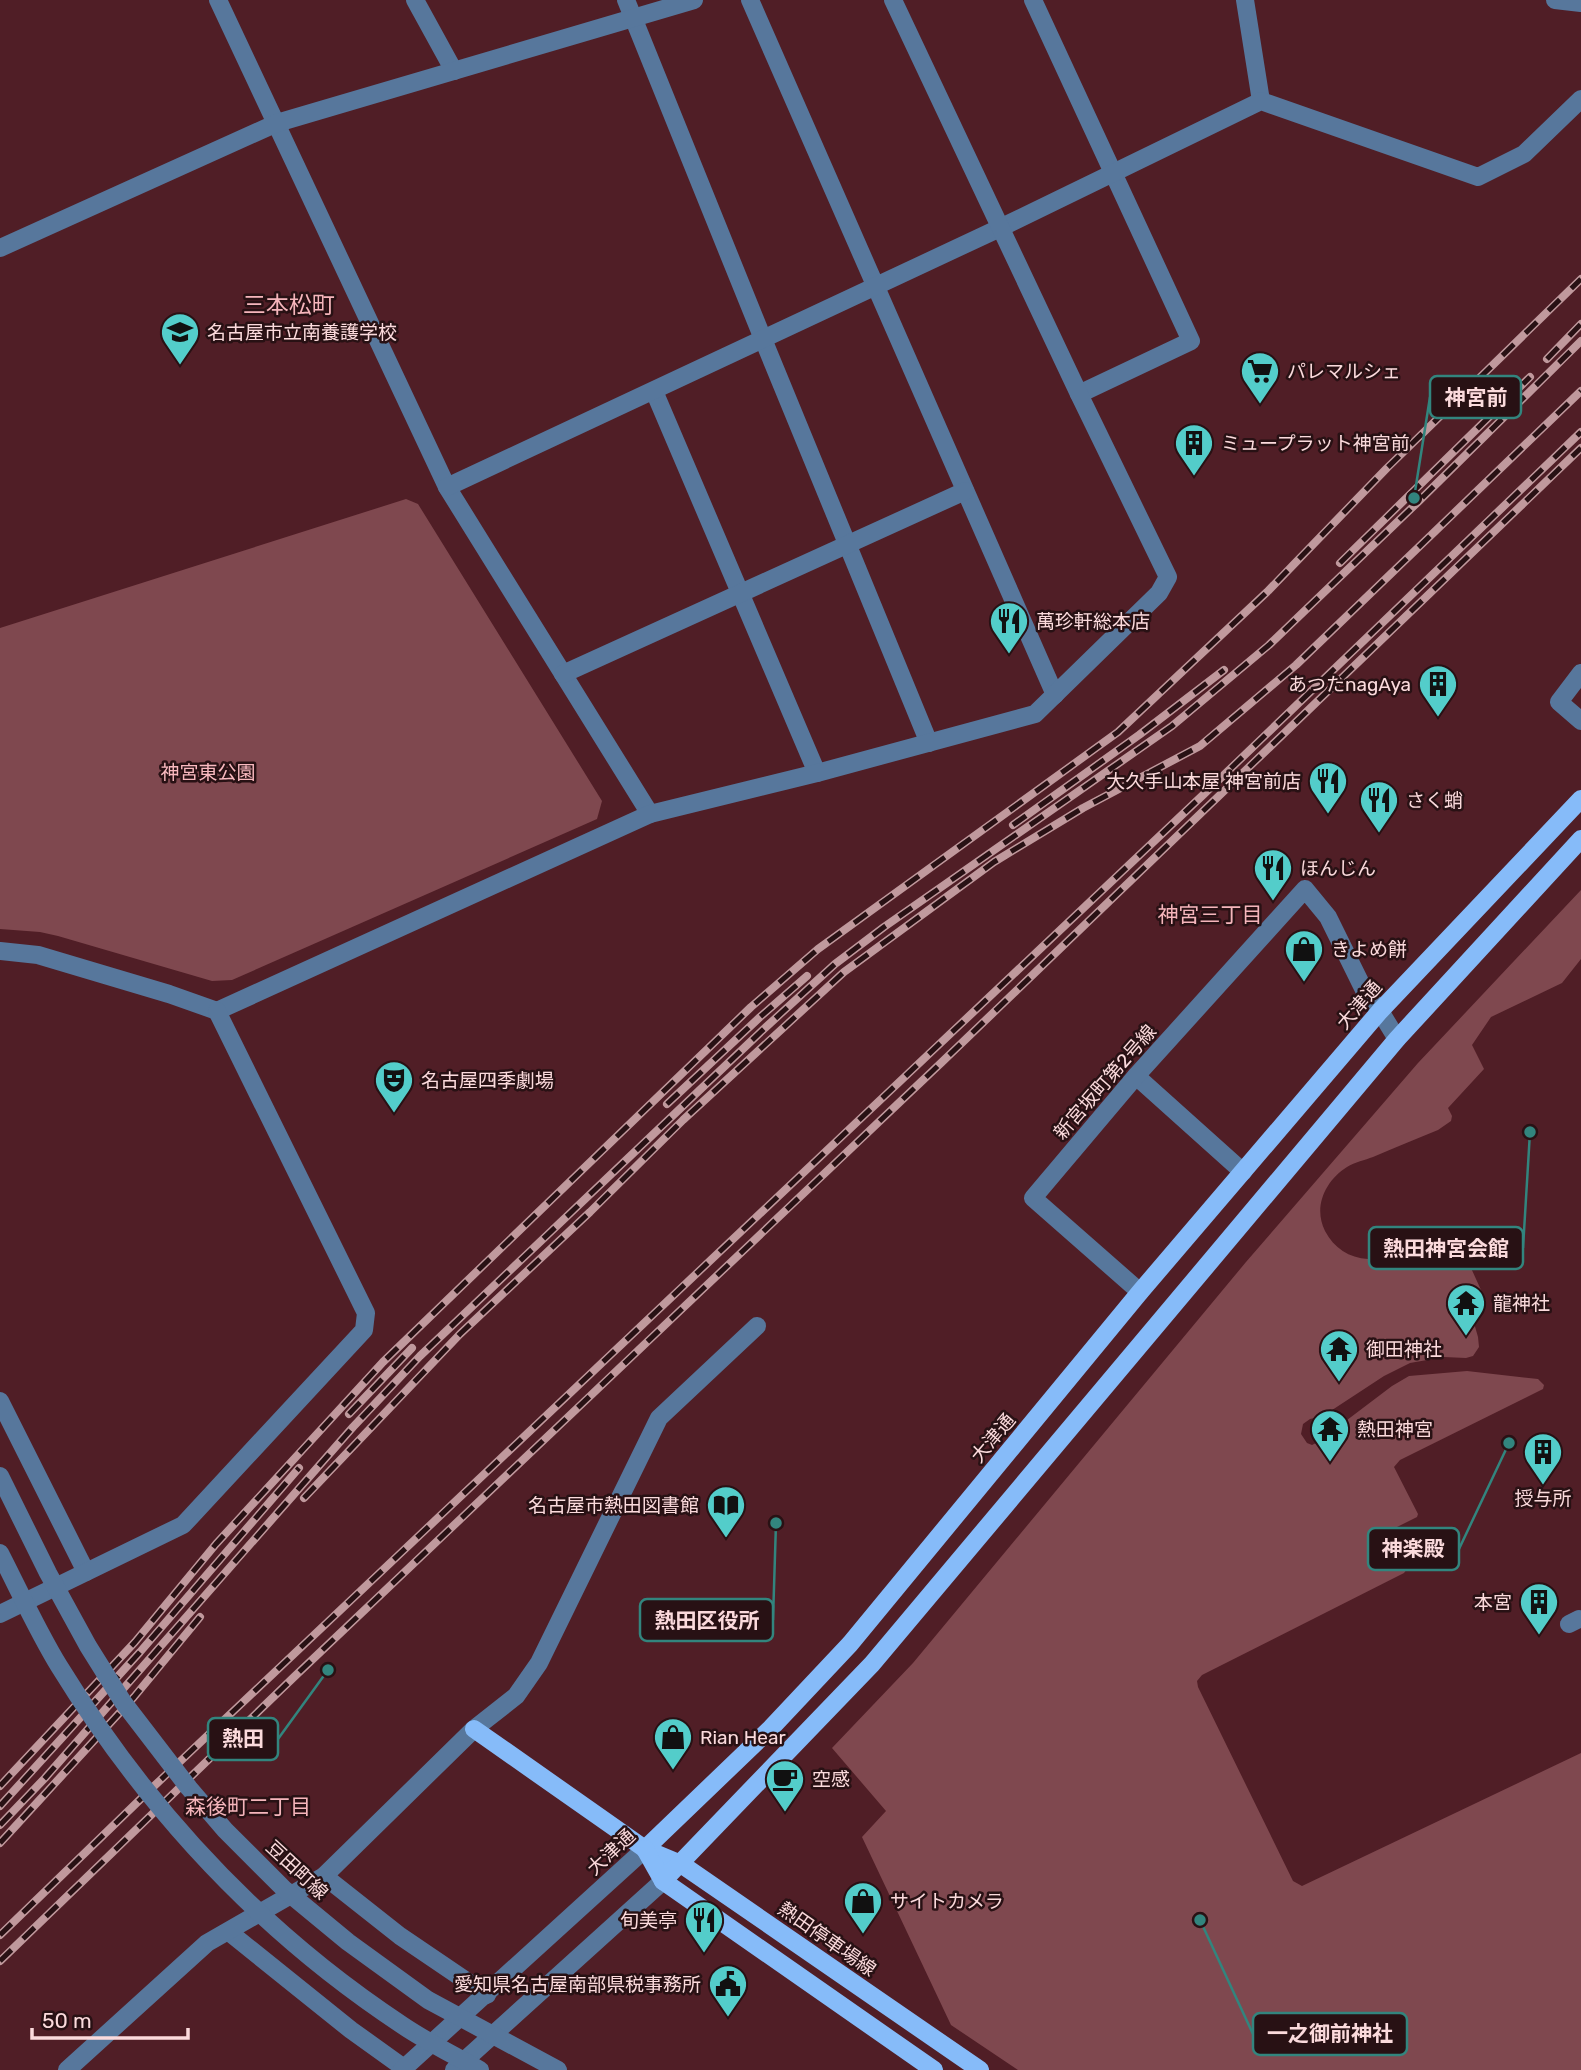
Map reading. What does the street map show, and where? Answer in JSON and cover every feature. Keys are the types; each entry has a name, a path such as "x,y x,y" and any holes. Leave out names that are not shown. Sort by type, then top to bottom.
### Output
{"main road":[{"name":"大津通","path":"646,1849 771,1728 850,1644 1140,1292 1380,1011 1581,799"},
{"path":"663,1881 872,1664 1397,1040 1581,839"},
{"name":"熱田停車場線","path":"474,1729 646,1849 681,1864 980,2070"},
{"name":"熱田停車場線","path":"646,1849 663,1881 934,2070"}],"street":[{"path":"218,0 447,486 650,814"},
{"path":"415,0 454,71"},
{"path":"626,0 929,743"},
{"path":"0,248 277,123 694,0"},
{"path":"750,0 1055,695"},
{"path":"217,1011 650,814 817,774 1035,714 1158,593 1168,577 893,0"},
{"path":"1033,0 1191,341 1079,394"},
{"path":"1245,0 1261,101"},
{"path":"447,486 1002,227 1261,101 1478,177 1524,154 1581,99"},
{"path":"654,391 817,774"},
{"path":"563,674 965,491"},
{"path":"1581,673 1559,702 1581,721"},
{"name":"新宮坂町第2号線","path":"1140,1292 1033,1198 1136,1076 1305,889 1328,917 1365,992 1380,1011"},
{"path":"0,951 38,955 169,993 217,1011 366,1313 364,1330 183,1525 0,1614"},
{"path":"1380,1011 1397,1040"},
{"path":"1136,1076 1243,1172"},
{"path":"67,2070 208,1943 324,1876 474,1729 516,1696 539,1663 659,1418 757,1326"},
{"path":"0,1401 86,1572"},
{"name":"豆田町線","path":"0,1476 61,1597 123,1702 188,1788 225,1830 285,1890 348,1942 418,1993 558,2070"},
{"path":"0,1553 57,1664 98,1726 132,1774 200,1854 257,1910 326,1969 402,2025 480,2070"},
{"name":"大津通","path":"403,2069 646,1849"},
{"path":"324,1876 400,1936 487,1995"},
{"path":"454,2070 663,1881"},
{"path":"229,1931 403,2069"}],"green space":[{"name":"神宮東公園","path":"406,499 418,504 602,801 597,819 232,980 212,981 40,932 0,929 0,628"},
{"name":"熱田神宮","path":"1581,890 1581,959 1562,983 1491,1017 1472,1045 1484,1069 1448,1108 1451,1121 1438,1130 1347,1167 1327,1187 1323,1195 1320,1213 1325,1231 1338,1247 1355,1257 1368,1259 1445,1230 1456,1235 1486,1301 1472,1316 1479,1347 1473,1356 1466,1358 1444,1357 1410,1363 1384,1376 1323,1416 1310,1419 1303,1424 1301,1434 1307,1443 1312,1445 1318,1442 1409,1376 1467,1371 1538,1379 1544,1385 1543,1389 1400,1460 1394,1467 1418,1514 1392,1532 1407,1565 1404,1573 1202,1675 1197,1681 1293,1881 1302,1886 1581,1753 1581,2070 1018,2070 951,2025 862,1837 886,1811 832,1748 913,1663 1246,1262 1418,1063"}],"railway":[{"path":"0,1786 135,1642 216,1544 383,1362 751,1007 818,949 1118,732 1267,592 1387,468 1581,279"},
{"path":"1547,359 1581,324"},
{"path":"0,1825 45,1778 353,1427 420,1356 766,1027 835,964 1172,726 1269,645 1581,341"},
{"path":"1340,563 1530,377"},
{"path":"304,1498 460,1334 683,1120 844,972 994,862 1083,808 1200,746 1296,665 1581,391"},
{"path":"0,1935 152,1788 1203,795 1581,432"},
{"path":"0,1961 1581,448"},
{"path":"1013,825 1224,670"},
{"path":"667,1104 807,976"},
{"path":"349,1414 412,1348"},
{"path":"0,1806 140,1652 299,1468"},
{"path":"0,1843 134,1697 200,1617"}],"place":[{"name":"名古屋市立南養護学校","path":"180,366"},
{"name":"パレマルシェ","path":"1260,405"},
{"name":"ミュープラット神宮前","path":"1194,477"},
{"name":"神宮前","path":"1414,498"},
{"name":"萬珍軒総本店","path":"1009,655"},
{"name":"あつたnagAya","path":"1438,718"},
{"name":"大久手山本屋 神宮前店","path":"1328,815"},
{"name":"さく蛸","path":"1379,834"},
{"name":"ほんじん","path":"1273,902"},
{"name":"きよめ餅","path":"1304,983"},
{"name":"名古屋四季劇場","path":"394,1114"},
{"name":"熱田神宮会館","path":"1530,1132"},
{"name":"龍神社","path":"1466,1337"},
{"name":"御田神社","path":"1339,1383"},
{"name":"神楽殿","path":"1509,1443"},
{"name":"熱田神宮","path":"1330,1463"},
{"name":"授与所","path":"1543,1486"},
{"name":"熱田区役所","path":"776,1523"},
{"name":"名古屋市熱田図書館","path":"726,1539"},
{"name":"本宮","path":"1539,1636"},
{"name":"熱田","path":"328,1670"},
{"name":"Rian Hear","path":"673,1771"},
{"name":"空感","path":"785,1813"},
{"name":"一之御前神社","path":"1200,1920"},
{"name":"サイトカメラ","path":"863,1935"},
{"name":"旬美亭","path":"704,1954"},
{"name":"愛知県名古屋南部県税事務所","path":"728,2018"}],"district":[{"name":"三本松町","path":"289,305"},
{"name":"神宮三丁目","path":"1210,914"},
{"name":"森後町二丁目","path":"248,1806"}]}
